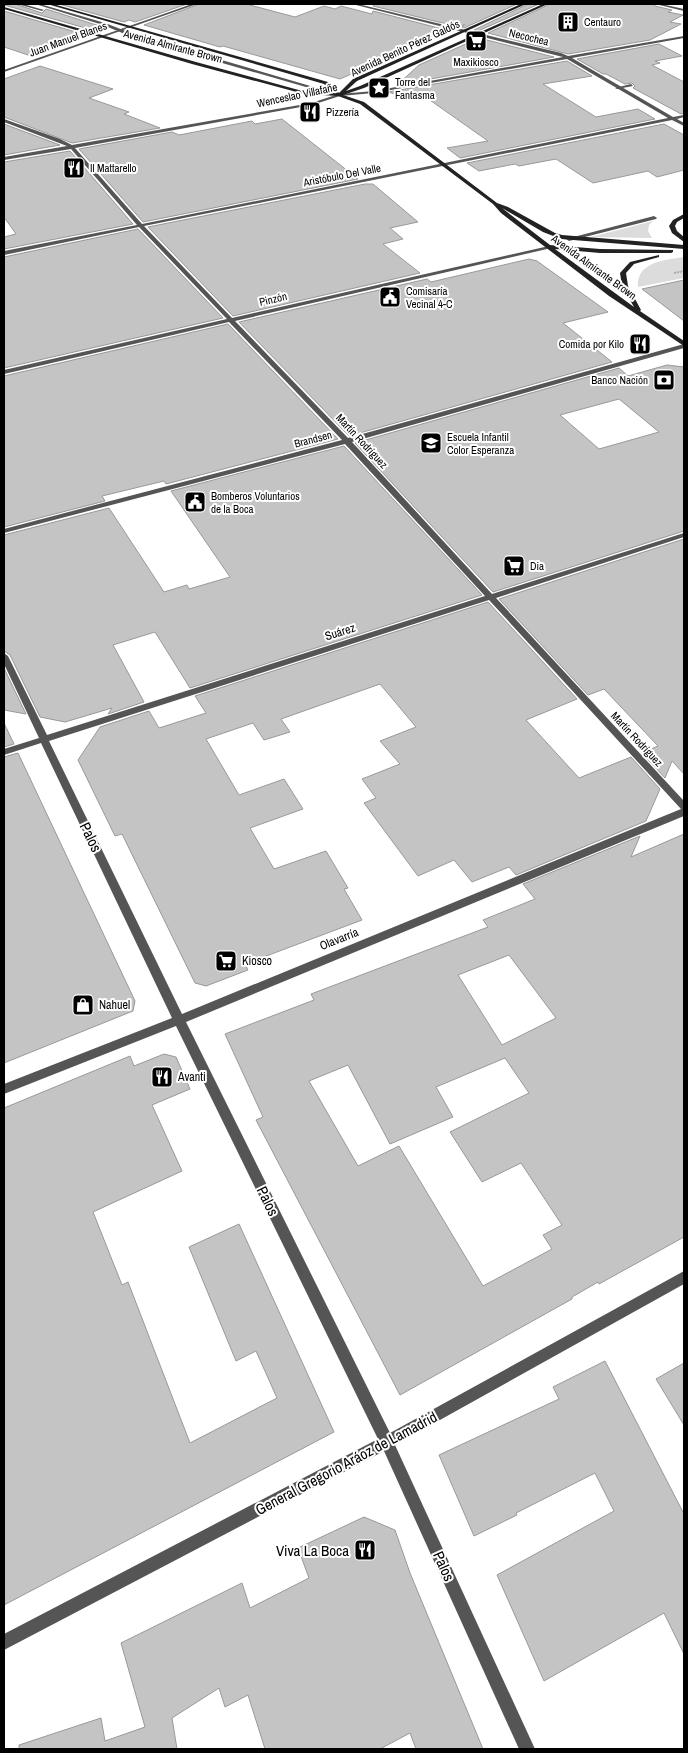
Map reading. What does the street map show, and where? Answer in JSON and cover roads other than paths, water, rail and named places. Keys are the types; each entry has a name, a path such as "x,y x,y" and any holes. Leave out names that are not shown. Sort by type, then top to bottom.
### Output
{"main road":[{"name":"Avenida Almirante Brown","path":"49,4 326,83 339,95"},
{"name":"Avenida Benito Pérez Galdós","path":"339,95 355,80 524,4"},
{"name":"Avenida Benito Pérez Galdós","path":"339,95 362,87 546,4"},
{"name":"Avenida Almirante Brown","path":"4,8 306,93 339,95 362,103 495,203 503,212 547,247 611,295 640,313 684,345"},
{"name":"Avenida Almirante Brown","path":"495,203 513,210 556,236 684,249"},
{"path":"684,216 673,222 672,228 684,240"},
{"path":"547,247 600,251 684,249"},
{"path":"640,313 625,286 623,277 626,269 632,263 645,258 684,249"}],"street":[{"path":"19,4 113,32 126,39 201,61 230,72"},
{"path":"37,4 339,95"},
{"name":"Juan Manuel Blanes","path":"4,71 195,4"},
{"name":"Necochea","path":"354,4 556,53 570,59 617,88 684,125"},
{"path":"657,4 684,10"},
{"name":"Wenceslao Villafañe","path":"4,159 312,104 339,95 374,92 570,59 684,37"},
{"path":"617,88 631,85"},
{"name":"Aristóbulo Del Valle","path":"4,253 684,116"},
{"name":"Martín Rodríguez","path":"4,120 58,140 72,148 141,226 347,441 684,807"},
{"path":"569,238 654,218"},
{"name":"Pinzón","path":"4,372 547,247"},
{"name":"Brandsen","path":"4,531 347,441 684,345"},
{"name":"Suárez","path":"4,752 684,535"},
{"name":"Palos","path":"4,656 179,1020 387,1442 527,1749"},
{"name":"Olavarría","path":"4,1089 179,1020 684,812"},
{"name":"General Gregorio Aráoz de Lamadrid","path":"4,1642 387,1442 684,1277"}],"place":[{"name":"Centauro","path":"568,22"},
{"name":"Maxikiosco","path":"476,41"},
{"name":"Torre del Fantasma","path":"379,88"},
{"name":"Pizzería","path":"310,112"},
{"name":"Il Mattarello","path":"74,168"},
{"name":"Comisaría Vecinal 4-C","path":"390,297"},
{"name":"Comida por Kilo","path":"640,344"},
{"name":"Banco Nación","path":"664,380"},
{"name":"Escuela Infantil Color Esperanza","path":"431,443"},
{"name":"Bomberos Voluntarios de la Boca","path":"195,502"},
{"name":"Dia","path":"514,566"},
{"name":"Kiosco","path":"226,961"},
{"name":"Nahuel","path":"83,1005"},
{"name":"Avanti","path":"162,1077"},
{"name":"Viva La Boca","path":"365,1550"}]}
